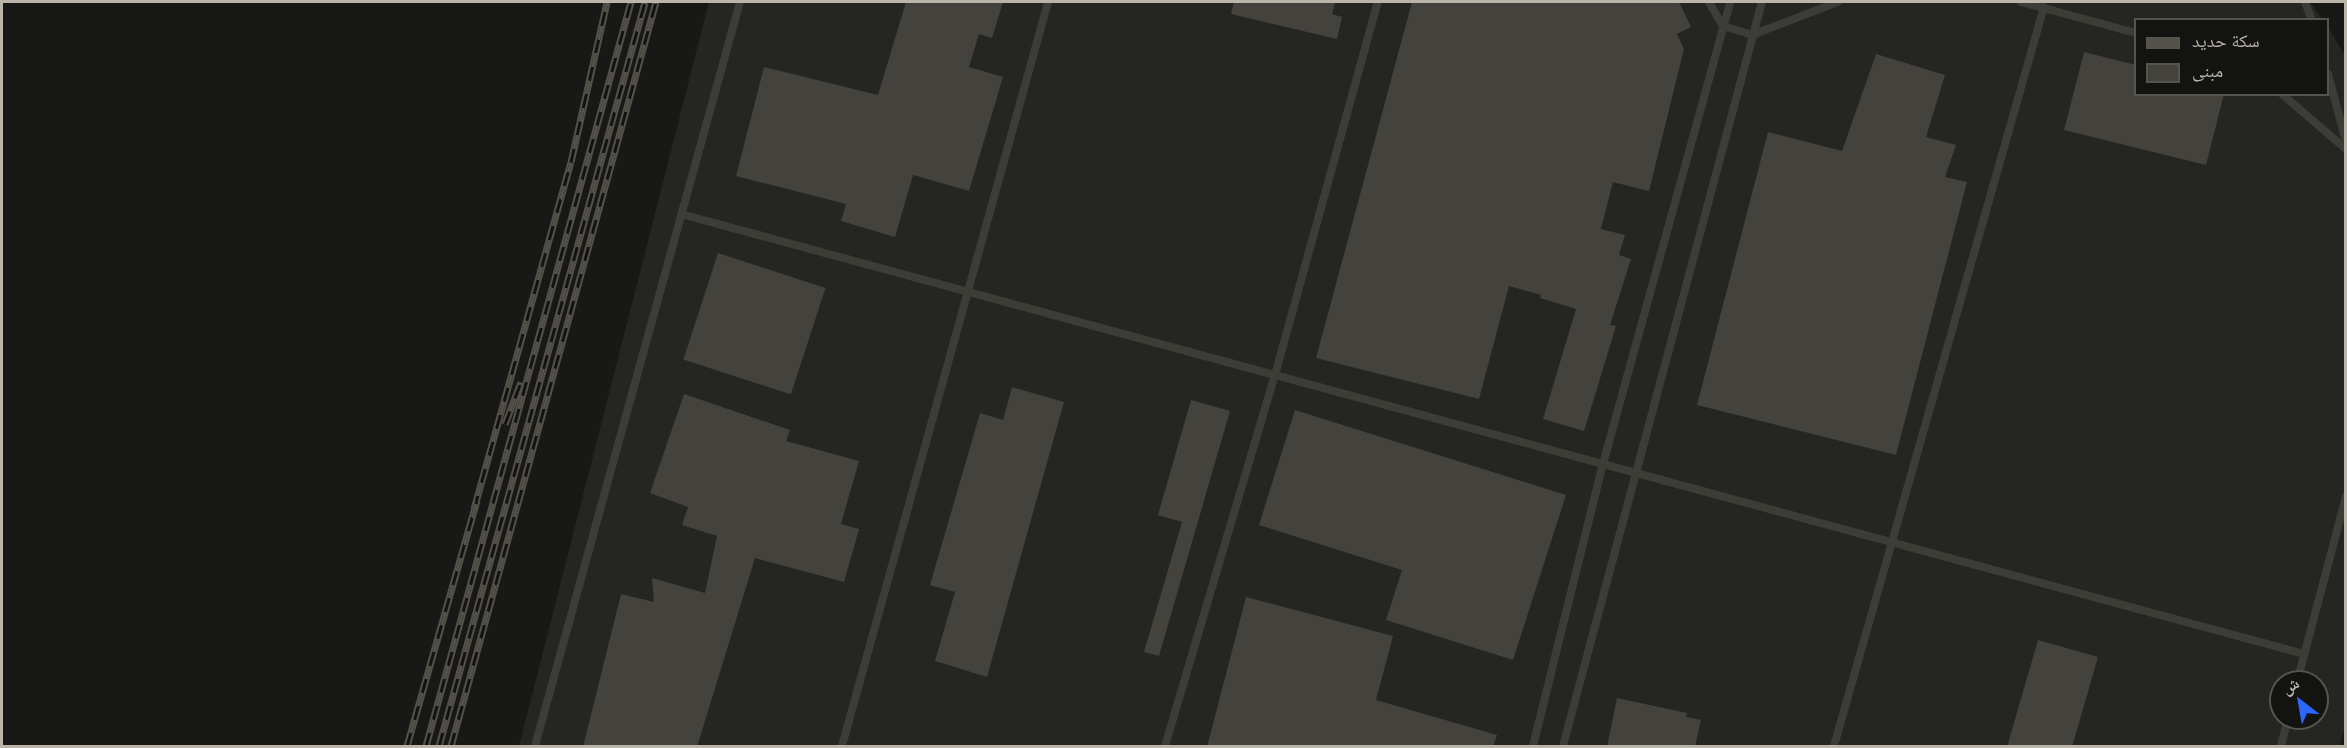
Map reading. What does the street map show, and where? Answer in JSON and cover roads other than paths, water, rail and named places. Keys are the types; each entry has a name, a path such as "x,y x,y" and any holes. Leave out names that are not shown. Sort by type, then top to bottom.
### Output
{"lane":[{"path":"535,747 741,2"},
{"path":"842,747 1048,2"},
{"path":"1165,747 1275,375 1378,2"},
{"path":"1709,2 1723,26 1752,35 1838,2"},
{"path":"1533,747 1603,464 1730,2"},
{"path":"1563,747 1635,470 1762,2"},
{"path":"2021,2 2134,32"},
{"path":"2305,2 2311,18"},
{"path":"1834,747 1890,542 2043,7"},
{"path":"2329,78 2346,141"},
{"path":"2284,96 2346,149"},
{"path":"681,214 1603,464 1635,470 2304,654"},
{"path":"2300,670 2346,496"},
{"path":"2282,747 2286,730"}],"railway":[{"path":"474,509 571,162 607,2"},
{"path":"426,746 631,2"},
{"path":"439,746 645,2"},
{"path":"451,746 656,2"},
{"path":"505,424 521,382"},
{"path":"407,746 477,500"}]}
